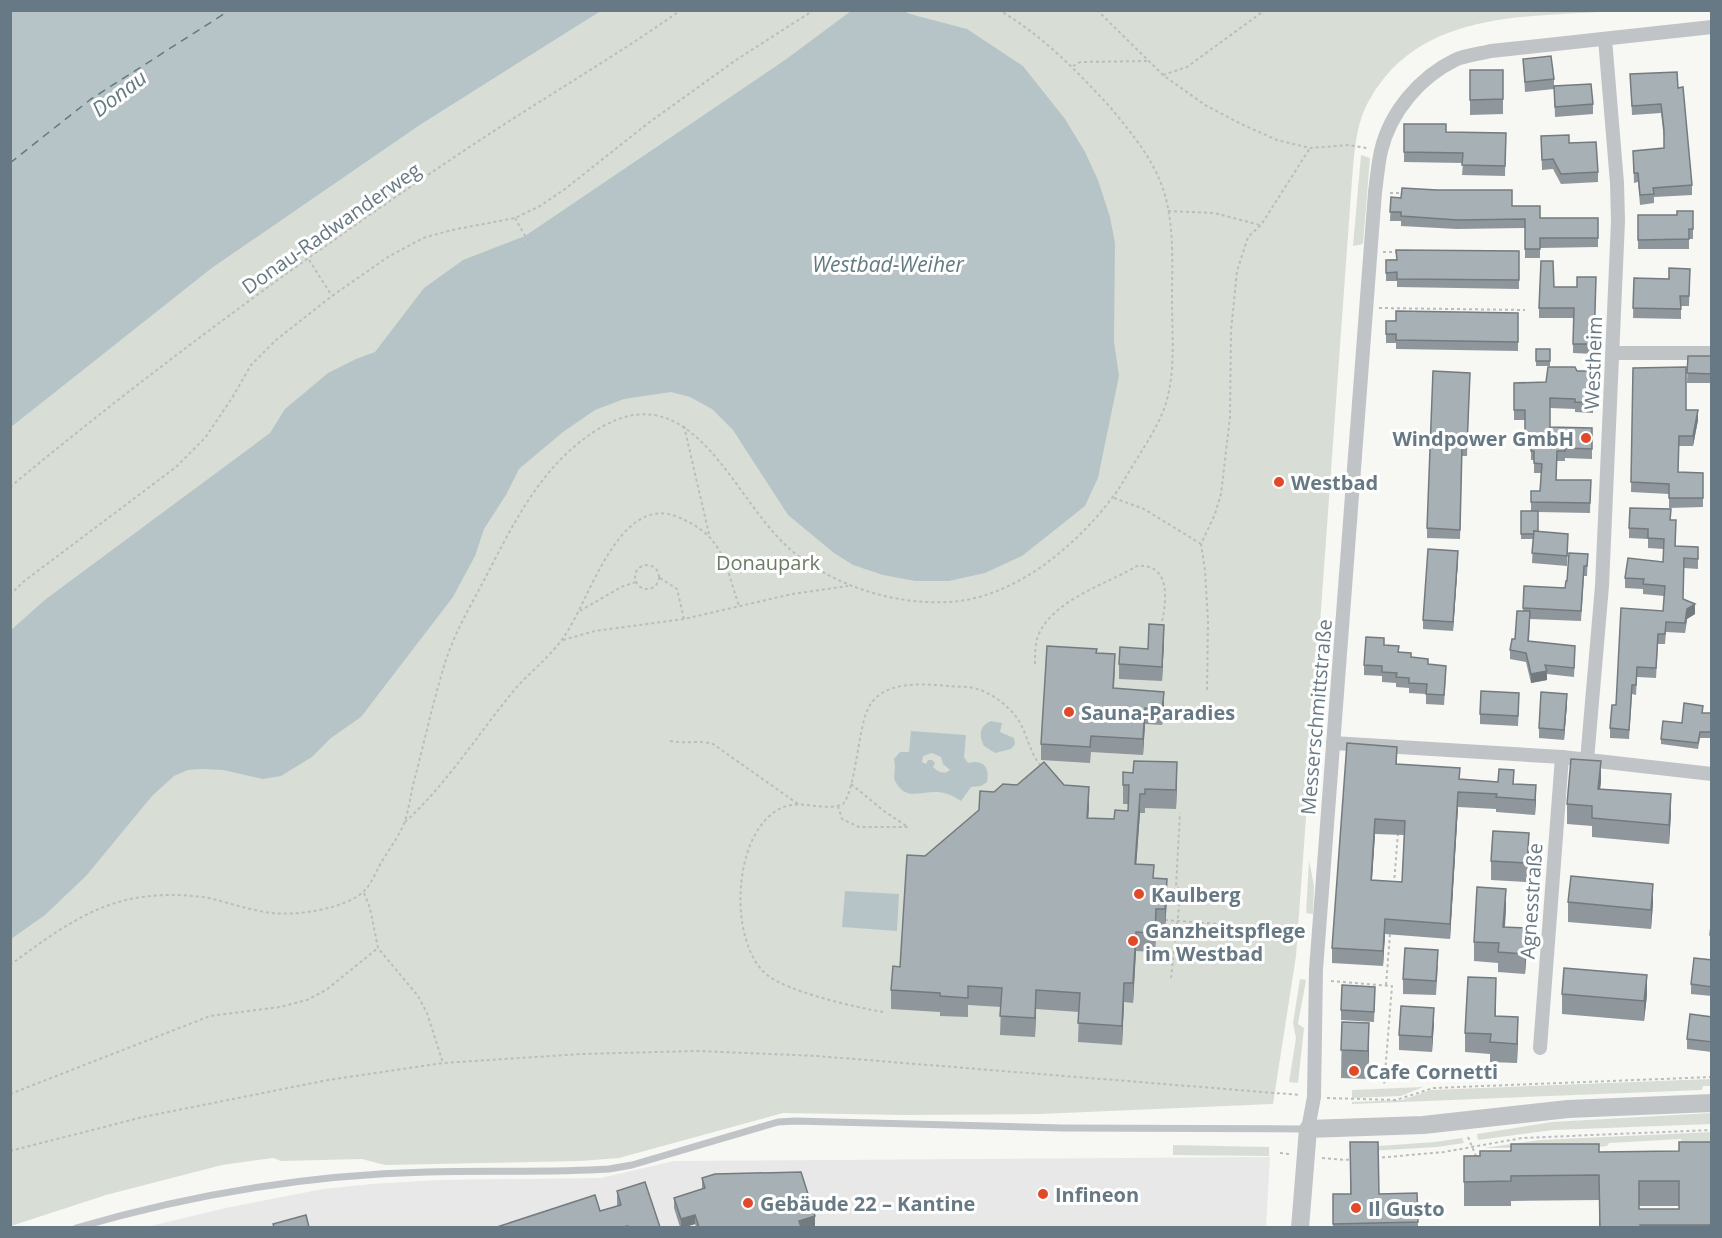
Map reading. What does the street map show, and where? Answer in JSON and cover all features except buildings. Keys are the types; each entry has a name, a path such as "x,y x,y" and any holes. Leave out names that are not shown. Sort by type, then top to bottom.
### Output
{"street":[{"name":"Messerschmittstraße","path":"1308,1129 1314,1097 1316,980 1375,192 1380,152 1392,120 1407,98 1430,75 1457,60 1491,51 1712,27"},
{"name":"Westheim","path":"1587,760 1602,586 1618,221 1605,39"},
{"path":"1613,353 1712,353"},
{"path":"1333,743 1587,760 1712,774"},
{"name":"Agnesstraße","path":"1540,1048 1562,758"},
{"path":"1300,1227 1308,1129 1423,1125 1568,1109 1712,1103"}],"lane":[{"path":"76,1227 151,1207 237,1189 284,1182 426,1172 609,1169 632,1165 778,1122 1063,1128 1308,1129"}],"path":[{"name":"Donau-Radwanderweg","path":"10,487 106,408 308,259 470,147 681,10"},
{"path":"10,595 176,466 205,438 251,365 276,340 332,296 388,257 423,238 515,218 540,206 700,85 814,10"},
{"path":"10,965 80,918 106,906 133,898 195,896 259,911 284,914 337,906 364,893 405,822 452,641 518,514 542,479 573,447 619,418 655,414 684,426 721,464 763,523 787,548 813,568 848,586 906,600 947,603 980,598 1010,585 1047,563 1081,533 1113,497 1153,433 1165,406 1170,383 1172,271 1168,211 1163,187 1150,160 1133,134 1073,66 1028,28 999,10"},
{"path":"1097,10 1163,75 1205,105 1241,124 1278,140 1310,148 1349,146 1380,152"},
{"path":"1163,75 1187,68 1265,10"},
{"path":"1073,66 1080,62 1148,62"},
{"path":"1207,690 1207,599 1201,544 1215,514 1221,494 1230,417 1231,330 1237,271 1248,237 1261,225 1310,148"},
{"path":"1375,192 1410,193"},
{"path":"1168,211 1214,213 1261,225"},
{"path":"515,218 528,241"},
{"path":"522,244 533,238"},
{"path":"1371,252 1405,252"},
{"path":"308,259 332,296"},
{"path":"1367,308 1525,310"},
{"path":"684,426 710,535"},
{"path":"1113,497 1144,509 1201,544"},
{"path":"405,822 424,805 517,687 562,640 580,611 615,543 636,520 648,514 674,515 700,527 710,535 716,542 724,561 739,606"},
{"path":"642,566 656,568 659,577 658,582 652,588 643,588 636,582 636,573 642,566"},
{"path":"1035,664 1039,633 1053,615 1092,588 1137,566 1152,569 1163,581 1167,600 1160,629"},
{"path":"659,577 677,590 684,619"},
{"path":"580,611 621,587 636,582"},
{"path":"562,640 595,631 684,619 792,594 848,586"},
{"path":"883,1012 783,985 766,974 754,958 746,938 741,906 740,885 743,864 751,840 763,822 784,807 798,804 838,806 846,800 869,706 880,694 889,689 914,685 972,687 988,694 1015,715 1026,731 1036,759 1044,769"},
{"path":"670,741 684,744 707,742 713,744 798,804"},
{"path":"838,806 842,819 859,827 908,827 851,784"},
{"path":"1171,978 1181,890 1176,887 1180,813"},
{"path":"1393,890 1398,831"},
{"path":"364,893 370,908 378,948 418,996 427,1013 443,1063"},
{"path":"1165,920 1300,930"},
{"path":"1386,985 1391,926"},
{"path":"10,1094 210,1016 280,1007 307,1000 326,990 378,948"},
{"path":"1316,980 1392,986 1384,1086"},
{"path":"10,1151 143,1117 328,1080 443,1063 633,1052 753,1053 829,1057 1347,1100 1396,1100 1433,1088 1712,1077"},
{"path":"1461,1121 1476,1156"},
{"path":"1377,1158 1443,1152 1522,1138 1712,1130"},
{"path":"1305,1156 1345,1160 1354,1158"}],"shaded area":[{"name":"Infineon","path":"1270,1157 1266,1227 142,1228 226,1208 323,1189 439,1180 601,1178 674,1161"}],"green space":[{"name":"Donaupark","path":"601,11 1613,11 1521,17 1461,29 1433,40 1407,55 1385,77 1372,95 1362,116 1356,139 1352,180 1296,956 1273,1104 1040,1114 783,1113 619,1158 580,1161 385,1165 362,1159 281,1161 273,1158 222,1165 106,1195 11,1226 10,427 212,268 420,125"},
{"path":"1361,155 1370,158 1363,244 1353,246"},
{"path":"1309,860 1314,886 1313,914 1306,913"},
{"path":"1300,979 1306,980 1298,1024 1304,1028 1298,1083 1289,1082 1296,1038 1293,1023"},
{"path":"1711,1079 1711,1086 1703,1086 1702,1090 1352,1104 1352,1102 1402,1100 1430,1090"},
{"path":"1423,1087 1401,1096 1352,1098 1352,1090"},
{"path":"1711,1113 1711,1124 1553,1130 1478,1140 1477,1134 1552,1122"},
{"path":"1711,1132 1711,1145 1682,1145 1681,1139 1609,1143 1607,1146 1598,1147 1484,1148 1540,1140"},
{"path":"1462,1138 1464,1143 1437,1147 1350,1152 1350,1148"},
{"path":"1173,1145 1269,1147 1269,1156 1173,1155"}],"water":[{"name":"Donau","path":"11,10 601,11 420,125 212,268 11,427"},
{"name":"Westbad-Weiher","path":"851,11 904,11 967,29 1023,66 1065,119 1085,152 1098,180 1110,217 1115,243 1114,341 1119,376 1098,478 1085,506 1022,556 985,573 949,581 915,581 883,575 853,565 834,553 788,515 733,430 712,409 690,397 671,392 624,399 595,410 563,432 519,469 506,495 484,529 475,556 453,597 361,717 331,738 312,757 281,776 263,779 223,770 202,769 188,770 174,776 152,796 86,876 45,915 11,939 11,630 46,599 270,433 285,409 328,373 375,352 424,288 463,260 525,236 785,60"},
{"path":"991,721 1002,723 1000,732 1014,738 1015,744 1011,749 995,753 984,746 981,731 984,725"},
{"path":"911,731 966,735 964,757 968,763 978,762 984,765 987,782 981,786 971,787 961,801 941,792 908,793 898,786 894,779 894,759 900,752 909,752","holes":["932,753 941,757 943,764 950,770 948,772 943,773 937,770 933,767 935,763 932,760 928,760 926,764 922,762 923,756"]},
{"path":"845,891 899,894 897,931 842,927"}],"ferry route":[{"path":"10,163 91,99 230,10"}],"place":[{"name":"Windpower GmbH","path":"1586,438"},
{"name":"Westbad","path":"1279,482"},
{"name":"Sauna-Paradies","path":"1069,712"},
{"name":"Kaulberg","path":"1139,894"},
{"name":"Ganzheitspflege im Westbad","path":"1133,941"},
{"name":"Cafe Cornetti","path":"1354,1071"},
{"name":"Infineon","path":"1043,1194"},
{"name":"Gebäude 22 – Kantine","path":"748,1203"},
{"name":"Il Gusto","path":"1356,1208"}]}
